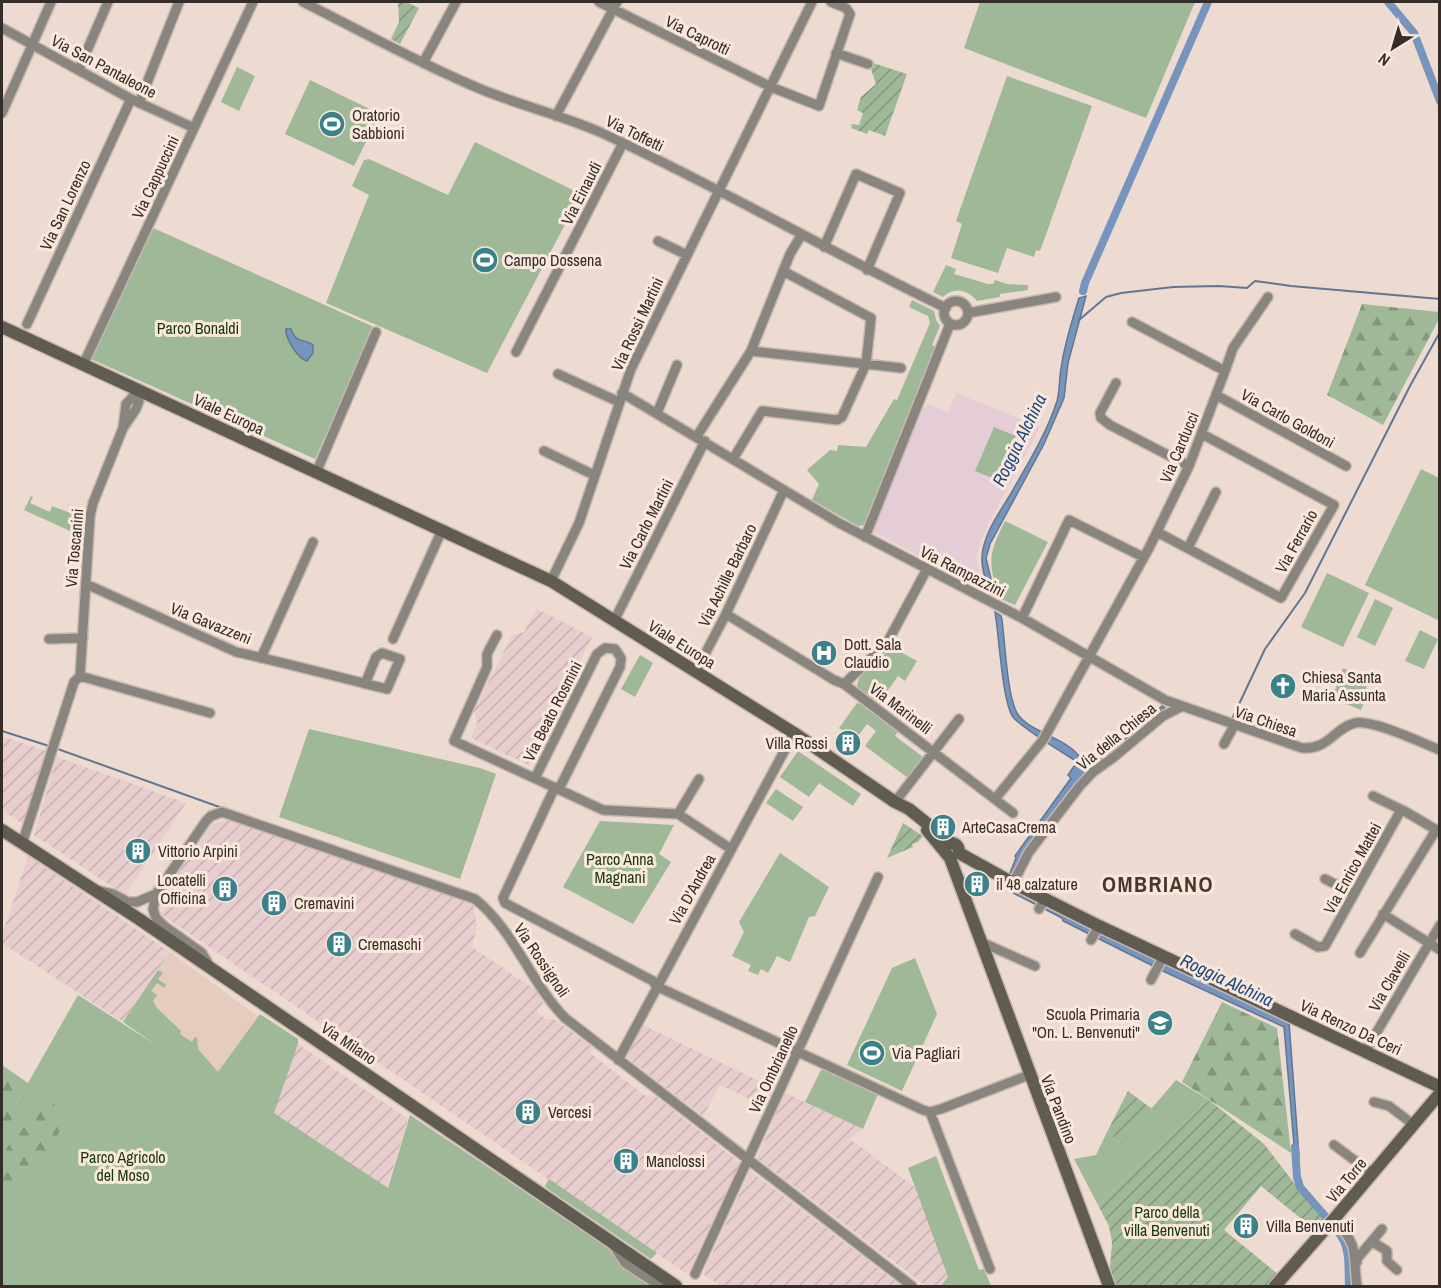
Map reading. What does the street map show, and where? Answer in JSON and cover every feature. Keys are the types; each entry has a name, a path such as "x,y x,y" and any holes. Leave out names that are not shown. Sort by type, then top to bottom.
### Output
{"street":[{"path":"2,113 51,2"},
{"path":"79,69 108,2"},
{"name":"Via San Lorenzo","path":"27,324 135,101 179,2"},
{"name":"Via Cappuccini","path":"83,365 253,2"},
{"name":"Via Toffetti","path":"303,2 423,63 478,88 623,143 719,190 867,270 946,308 951,303 959,302 966,306 968,313 964,323 950,324"},
{"path":"423,63 456,2"},
{"name":"Via Caprotti","path":"599,2 614,5 771,87"},
{"name":"Via Rossi Martini","path":"551,581 579,523 631,369 812,2"},
{"path":"771,87 819,106 850,14 846,8 831,2"},
{"path":"556,116 614,5"},
{"name":"Via San Pantaleone","path":"2,28 135,101 194,128"},
{"path":"836,53 868,64"},
{"name":"Via Einaudi","path":"516,352 623,143"},
{"path":"824,247 855,174 900,193 867,270"},
{"name":"Via Carlo Martini","path":"614,621 701,439 751,351 790,254 802,234"},
{"path":"658,241 687,255"},
{"path":"733,459 762,411 837,420 842,417 866,364 872,318 783,271"},
{"name":"Via Toffetti","path":"968,313 1056,297"},
{"name":"Via Carducci","path":"1157,532 1189,466 1233,348 1268,297"},
{"path":"865,537 950,324 946,318 946,308"},
{"path":"1132,322 1225,371"},
{"name":"Viale Europa","path":"2,327 551,581 794,733 895,802 905,814 951,851"},
{"path":"316,473 376,332"},
{"path":"751,351 901,368"},
{"path":"657,413 677,365"},
{"name":"Via Rampazzini","path":"558,374 657,413 865,537 1022,618 1181,707"},
{"path":"1116,383 1100,413 1104,421 1189,466"},
{"name":"Via Toscanini","path":"22,843 74,682 80,676 90,516 93,502 123,428 136,409 139,401 138,391"},
{"name":"Via Carlo Goldoni","path":"1216,395 1346,466"},
{"name":"Via Ferrario","path":"1157,532 1281,598 1334,505 1202,434"},
{"path":"544,451 594,475"},
{"name":"Via Achille Barbaro","path":"696,671 726,614 784,490"},
{"path":"1188,548 1216,492"},
{"path":"1022,618 1069,520 1143,558"},
{"path":"393,639 442,530"},
{"path":"995,799 1047,733 1157,532"},
{"path":"261,658 313,542"},
{"path":"844,684 887,643 927,569"},
{"name":"Via Gavazzeni","path":"86,584 236,652 365,684"},
{"name":"Via Marinelli","path":"726,614 844,684 1013,813"},
{"path":"497,635 488,654 487,667 454,741 603,810 678,814 731,849"},
{"path":"49,639 83,638"},
{"name":"Via Beato Rosmini","path":"535,778 597,654 605,648 615,649 621,658 620,667 557,788"},
{"path":"80,676 210,713"},
{"name":"Via Chiesa","path":"1181,707 1296,747 1309,749 1324,744 1348,726 1365,722 1439,748"},
{"name":"Via della Chiesa","path":"1013,883 1029,852 1093,772 1117,749 1163,716 1181,707"},
{"name":"Via Marinelli","path":"934,752 959,719"},
{"path":"1224,744 1234,726"},
{"name":"Via D'Andrea","path":"618,1060 794,733"},
{"path":"895,802 934,752"},
{"path":"1086,762 1093,772"},
{"path":"678,814 699,779"},
{"path":"557,788 503,898 505,903 653,981 656,986 930,1112 1029,1075"},
{"path":"1373,796 1401,810"},
{"name":"Via Enrico Mattei","path":"1295,934 1318,947 1325,946 1401,810 1438,831"},
{"name":"Via Rossignoli","path":"139,920 146,915 153,898 206,821 211,816 222,812 475,899 488,910 556,1008 618,1060 912,1287"},
{"name":"Via Milano","path":"2,830 212,969 676,1287"},
{"path":"1360,953 1438,831"},
{"name":"Via Renzo Da Ceri","path":"951,851 1013,883 1042,904 1099,926 1160,962 1440,1087"},
{"name":"Via Pandino","path":"951,851 1029,1075 1109,1287"},
{"name":"Via Ombrianello","path":"695,1274 878,877"},
{"path":"1325,879 1354,894"},
{"path":"94,890 113,894 128,902 137,903 153,898 156,918 202,953 212,969"},
{"path":"1383,915 1440,950"},
{"name":"Via Clavelli","path":"1365,1052 1440,924"},
{"path":"1091,940 1099,926"},
{"path":"981,942 1035,966"},
{"path":"1151,980 1160,962"},
{"name":"Via Torre","path":"1275,1287 1440,1093"},
{"path":"1374,1102 1389,1106 1414,1125"},
{"path":"930,1112 990,1269"},
{"path":"1334,1145 1373,1174"},
{"path":"1334,1220 1353,1243 1356,1254 1355,1272 1359,1287"},
{"path":"1359,1287 1356,1260 1382,1229"},
{"path":"611,1242 625,1263 660,1287"},
{"path":"1373,1242 1387,1251 1387,1261 1397,1270"}],"shaded area":[{"path":"956,393 1040,427 986,528 978,549 976,559 983,590 872,531 923,407 926,408 928,404 948,412"},
{"path":"537,609 592,637 528,765 471,738 477,723 474,711 512,635 524,632"},
{"path":"2,736 49,752 24,825 2,810"},
{"path":"57,757 186,803 125,895 34,835"},
{"path":"231,819 462,898 473,905 477,927 472,947 536,990 543,1003 536,1012 546,1019 554,1019 593,1048 590,1053 647,1097 654,1095 740,1163 687,1274 161,914 172,897 165,891 212,824"},
{"path":"28,856 170,952 123,1022 2,943 2,936"},
{"path":"170,952 262,1019 218,1084 123,1022"},
{"path":"643,1025 774,1088 765,1106 720,1085 703,1116 625,1056"},
{"path":"298,1044 408,1119 387,1188 269,1116"},
{"path":"785,1093 863,1129 850,1139 916,1188 948,1277 941,1286 926,1286 757,1158"},
{"path":"750,1171 901,1286 722,1286 703,1274"}],"green space":[{"path":"398,2 406,2 419,8 400,44 391,39 399,22"},
{"path":"980,2 1195,2 1146,118 964,48"},
{"path":"873,63 907,74 885,136 869,130 867,134 851,128 852,124 859,125 863,113 857,110 861,97 876,84 871,69"},
{"path":"237,67 255,76 239,111 221,102"},
{"path":"1007,76 1092,106 1040,251 1036,250 1034,257 1007,248 998,273 951,258 962,224 956,221"},
{"name":"Oratorio Sabbioni","path":"310,80 380,114 354,166 285,134"},
{"name":"Campo Dossena","path":"475,142 581,194 487,373 326,303 369,195 352,186 364,160 369,159 448,195"},
{"name":"Parco Bonaldi","path":"151,227 374,327 315,459 89,358"},
{"path":"946,265 956,269 954,274 988,284 993,284 995,280 1007,284 1028,285 1028,290 1000,294 1000,297 977,301 969,294 960,291 943,297 933,292"},
{"path":"912,300 934,311 940,326 932,345 936,347 864,525 858,526 812,500 819,484 807,470 830,450 837,451 838,445 866,447 894,399 897,400 930,323 928,316 909,307"},
{"path":"1362,304 1439,312 1439,319 1383,425 1327,395"},
{"path":"994,427 1016,436 997,480 975,471"},
{"path":"1421,469 1439,478 1440,616 1438,620 1365,585"},
{"path":"31,496 33,497 30,503 50,512 52,506 74,515 80,523 81,536 24,510"},
{"path":"1005,521 1048,542 1015,605 1001,599 993,577 991,560 995,543"},
{"path":"1327,573 1369,593 1343,647 1301,627"},
{"path":"1375,599 1393,608 1375,646 1357,637"},
{"path":"1420,630 1438,639 1424,669 1405,661"},
{"path":"893,648 917,661 905,681 898,676 878,704 857,687 858,681 870,665"},
{"path":"640,655 653,663 635,697 621,689"},
{"path":"1343,668 1357,675 1365,683 1366,694 1361,710 1332,698"},
{"path":"857,703 898,731 895,736 923,757 908,778 865,746 876,731 867,724 855,740 839,728"},
{"path":"309,729 480,768 496,774 460,879 279,817"},
{"path":"798,751 861,794 853,806 819,783 809,797 780,777"},
{"path":"776,789 803,807 793,821 766,803"},
{"name":"Parco Anna Magnani","path":"600,821 674,825 659,854 671,862 633,924 563,887"},
{"path":"903,823 923,836 918,842 912,844 913,847 887,858"},
{"path":"780,853 829,887 815,916 809,917 790,962 777,956 768,973 761,969 758,975 748,971 751,965 732,956 744,932 739,922"},
{"path":"915,958 937,1014 902,1091 847,1065 892,968"},
{"name":"Parco Agricolo del Moso","path":"158,970 163,973 158,979 166,985 164,988 157,983 151,991 157,995 153,1001 157,1008 181,1031 180,1034 192,1042 195,1037 197,1038 198,1049 218,1072 260,1014 298,1039 274,1113 388,1188 410,1115 568,1221 570,1219 608,1244 613,1252 665,1286 2,1286 2,1065 28,1083 78,995 156,1045 123,1022"},
{"path":"1222,1002 1277,1028 1291,1153 1182,1082"},
{"path":"2,1066 30,1086 2,1136"},
{"path":"822,1068 878,1094 863,1129 805,1102"},
{"path":"1176,1080 1209,1100 1098,1205 1074,1159 1096,1155 1107,1132 1121,1144"},
{"path":"1128,1091 1152,1109 1121,1144 1107,1132"},
{"path":"36,1093 71,1115 14,1197 7,1202 2,1202 2,1158"},
{"name":"Parco della villa Benvenuti","path":"1209,1100 1264,1144 1308,1201 1326,1219 1316,1231 1261,1186 1224,1230 1279,1275 1269,1286 1117,1286 1110,1269 1112,1242 1109,1226 1098,1205"},
{"path":"936,1156 979,1270 984,1269 991,1286 941,1286 948,1277 908,1168"},
{"path":"549,1179 657,1253 651,1259 548,1189 545,1186"}],"water":[{"name":"Roggia Alchina","path":"1086,296 1068,363 1064,398 1044,444 990,544 986,558 996,600 991,597 983,572 982,557 985,541 992,524 1036,449 1053,413 1071,324 1079,298"},
{"path":"286,329 291,329 295,337 313,345 313,353 307,361 293,348"},
{"path":"995,612 1001,616 1002,620 1009,681 1017,713 1031,726 1072,749 1086,767 1113,749 1162,706 1165,708 1102,762 1015,875 1010,873 1015,856 1071,778 1068,775 1077,762 1013,717 1006,697"},
{"path":"1007,885 1108,937 1289,1022 1299,1156 1295,1156 1284,1027 1165,972 1063,921 1062,918 1015,894 1006,887"}],"waterway":[{"name":"Roggia Alchina","path":"1083,291 1208,2"},
{"path":"1388,2 1414,33 1440,101"},
{"path":"1079,320 1106,297 1121,293 1173,287 1247,288 1255,281 1440,299"},
{"path":"1233,717 1265,649 1305,593 1410,386 1440,332"},
{"path":"2,731 49,746"},
{"path":"55,748 225,809"},
{"name":"Roggia Alchina","path":"1295,1147 1300,1187 1326,1217"},
{"name":"Roggia Alchina","path":"1338,1232 1347,1251 1349,1286"}],"place":[{"name":"Oratorio Sabbioni","path":"332,124"},
{"name":"Campo Dossena","path":"485,260"},
{"name":"Dott. Sala Claudio","path":"824,653"},
{"name":"Chiesa Santa Maria Assunta","path":"1283,686"},
{"name":"Villa Rossi","path":"848,743"},
{"name":"ArteCasaCrema","path":"943,827"},
{"name":"Vittorio Arpini","path":"138,851"},
{"name":"il 48 calzature","path":"977,884"},
{"name":"Locatelli Officina","path":"225,889"},
{"name":"Cremavini","path":"274,903"},
{"name":"Cremaschi","path":"339,944"},
{"name":"Scuola Primaria \"On. L. Benvenuti\"","path":"1160,1023"},
{"name":"Via Pagliari","path":"872,1053"},
{"name":"Vercesi","path":"528,1112"},
{"name":"Manclossi","path":"626,1161"},
{"name":"Villa Benvenuti","path":"1246,1226"}],"district":[{"name":"OMBRIANO","path":"1158,884"}]}
